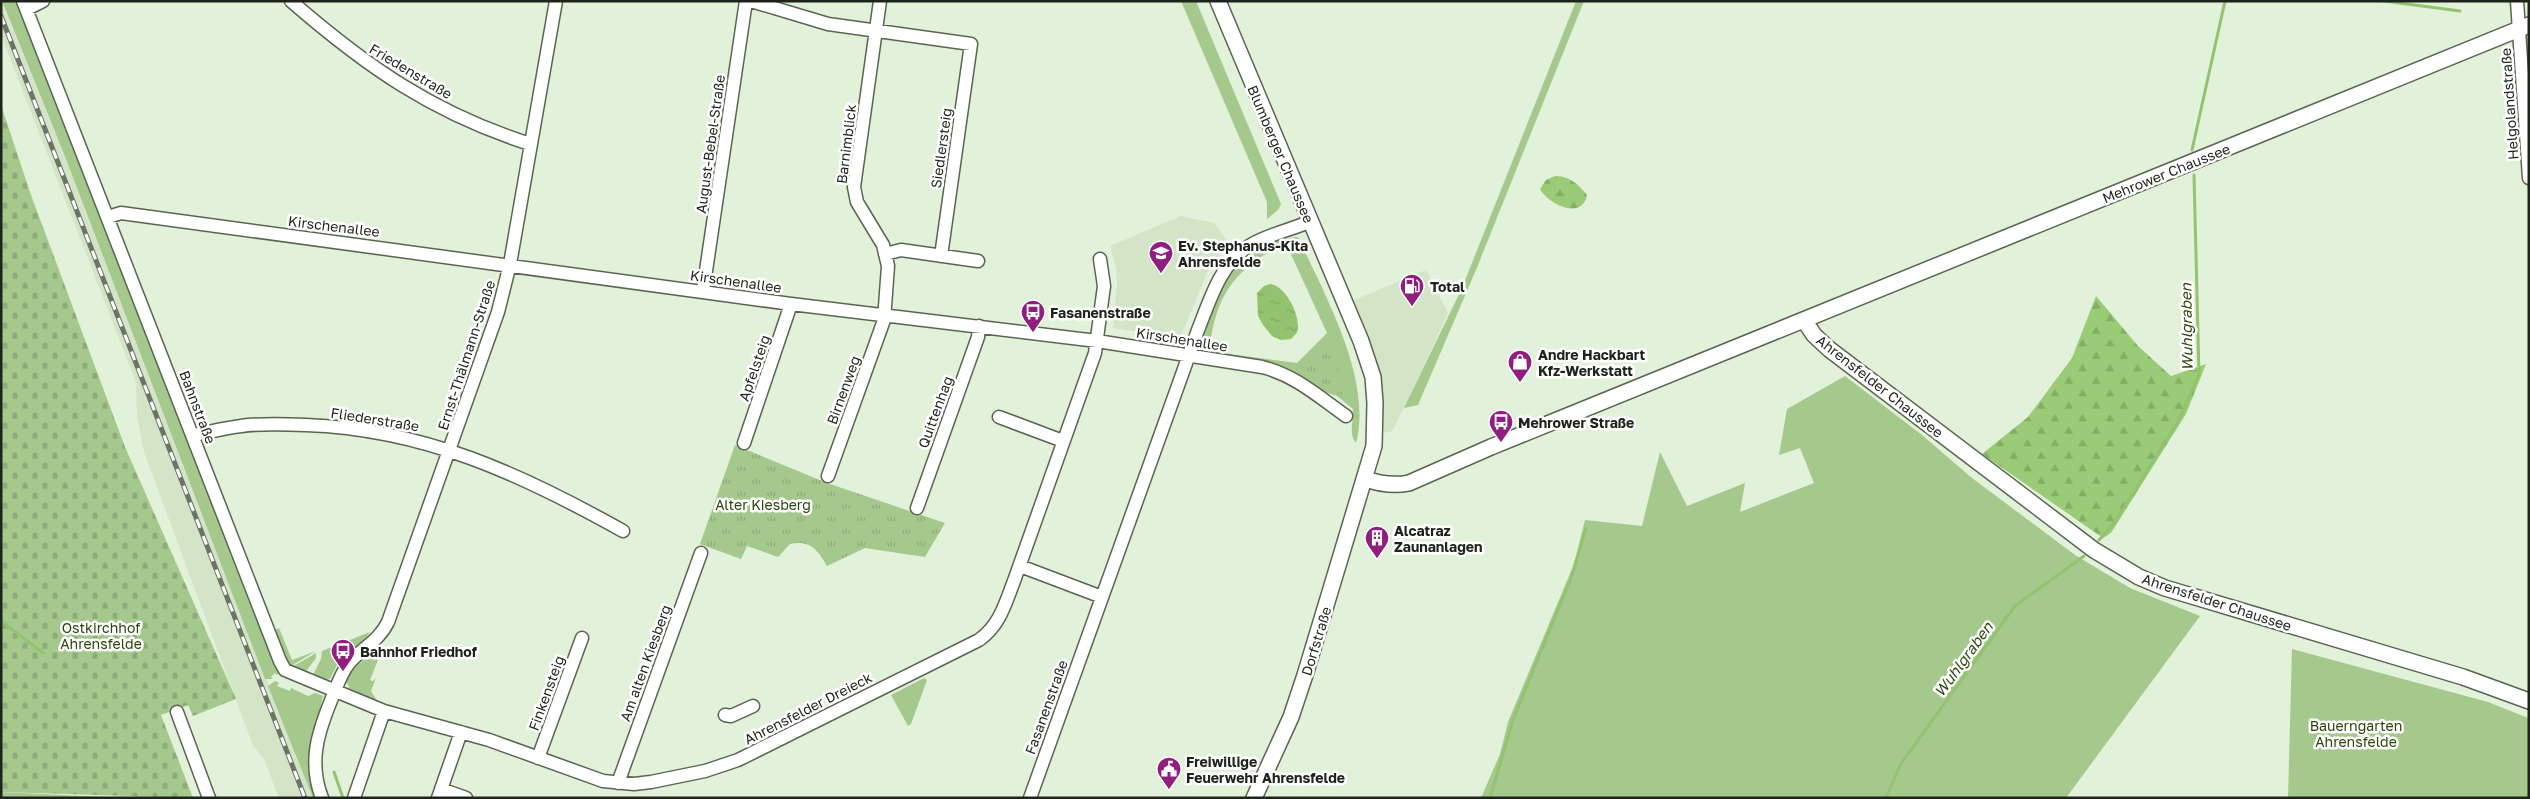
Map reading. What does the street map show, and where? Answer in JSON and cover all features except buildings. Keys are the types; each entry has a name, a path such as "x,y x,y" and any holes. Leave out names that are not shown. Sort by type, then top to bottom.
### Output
{"main road":[{"name":"Blumberger Chaussee","path":"1218,1 1309,222 1361,341 1372,377 1375,403 1375,443 1366,479"},
{"name":"Mehrower Chaussee","path":"1804,320 2524,27"},
{"path":"1366,479 1382,484 1400,485 1409,483 1491,447 1804,320"},
{"name":"Ahrensfelder Chaussee","path":"1804,320 1814,336 1829,349 2094,550 2140,577 2225,607 2463,677 2529,701"},
{"name":"Dorfstraße","path":"1254,798 1298,697 1366,479"}],"street":[{"path":"25,5 43,1"},
{"name":"Friedenstraße","path":"291,1 351,52 386,76 459,118 530,144"},
{"name":"Ernst-Thälmann-Straße","path":"334,691 350,663 373,643 386,626 498,312 510,264 556,1"},
{"name":"August-Bebel-Straße","path":"703,291 746,1"},
{"path":"751,1 828,24 876,31"},
{"name":"Barnimblick","path":"880,1 854,187 857,202 883,245 888,266 884,314"},
{"name":"Helgolandstraße","path":"2517,1 2524,27 2529,178"},
{"name":"Bahnstraße","path":"25,5 280,661 290,673 334,691"},
{"name":"Siedlersteig","path":"876,31 971,44 941,256"},
{"name":"Kirschenallee","path":"108,218 121,213 510,264 791,304 1098,341 1262,367 1281,372 1346,416"},
{"name":"Fasanenstraße","path":"1030,798 1189,356 1220,278 1231,261 1250,245 1309,222"},
{"path":"885,254 900,250 978,261"},
{"name":"Ahrensfelder Dreieck","path":"334,691 384,711 462,732 603,781 618,783 651,782 705,771 738,760 980,640 997,624 1020,566 1098,341 1104,286 1100,259"},
{"name":"Apfelsteig","path":"744,443 791,304"},
{"name":"Birnenweg","path":"828,476 884,314"},
{"name":"Quittenhag","path":"917,508 978,337 979,326"},
{"path":"999,417 1063,441"},
{"name":"Fliederstraße","path":"193,435 243,425 343,426 408,437 450,450 552,492 623,531"},
{"name":"Am alten Kiesberg","path":"618,783 701,553"},
{"path":"1020,566 1102,598"},
{"name":"Finkensteig","path":"538,758 582,638"},
{"path":"322,798 315,767 314,748 320,725 334,691"},
{"path":"725,715 731,716 753,706"},
{"path":"354,798 384,711"},
{"path":"177,712 209,798"},
{"path":"462,732 439,793 466,798"}],"shaded area":[{"path":"1,1 64,154 313,798 279,798 264,759 253,746 144,452 137,417 136,382 1,35"},
{"name":"Ev. Stephanus-Kita Ahrensfelde","path":"1181,216 1214,223 1229,243 1210,266 1180,338 1113,328 1117,281 1116,267 1110,246"},
{"path":"1426,270 1448,313 1392,431 1384,433 1381,399 1352,301"}],"green space":[{"path":"2,1 20,1 281,671 271,677 273,679 265,679 64,154"},
{"path":"1181,1 1196,1 1281,204 1278,210 1267,219 1267,202"},
{"path":"1576,1 1584,1 1476,270 1418,405 1404,408 1462,288"},
{"name":"Ostkirchhof Ahrensfelde","path":"1,105 31,195 125,447 236,699 193,716 188,705 161,715 193,798 1,792"},
{"path":"1555,176 1565,177 1577,184 1587,195 1584,203 1579,207 1565,207 1544,195 1540,189 1546,180"},
{"path":"1298,237 1332,310 1352,365 1358,392 1359,418 1356,443 1352,435 1353,409 1337,396 1220,358 1221,353 1297,363 1327,333 1290,252 1274,249 1258,259 1235,280 1226,292 1220,305 1211,336 1209,354 1197,350 1196,345 1227,278 1241,263 1258,250 1277,241"},
{"path":"2096,296 2138,346 2171,376 2206,364 2186,414 2111,533 2103,538 1982,454 2028,417 2072,358"},
{"path":"1327,336 1339,372 1343,395 1323,390 1294,374 1297,365"},
{"path":"1845,376 1922,435 1972,478 2075,555 2130,588 2200,616 2066,798 1481,798 1500,754 1508,722 1574,564 1585,520 1642,526 1660,452 1687,506 1745,483 1740,512 1814,483 1800,448 1779,455 1787,409"},
{"name":"Alter Kiesberg","path":"735,445 827,483 945,523 925,557 865,548 827,566 817,551 803,544 790,544 778,557 747,546 741,559 700,544"},
{"path":"279,628 292,660 316,651 291,666 283,656 273,631"},
{"path":"370,632 363,642 341,662 339,661 330,679 320,680 312,677 321,659 322,651"},
{"path":"381,646 382,650 370,680 373,681 376,678 371,691 377,701 350,689 346,681 353,669"},
{"name":"Bauerngarten Ahrensfelde","path":"2292,649 2488,702 2528,718 2529,798 2288,798"},
{"path":"316,653 316,658 304,674 292,667"},
{"path":"924,678 927,680 911,724 908,726 891,695"},
{"path":"275,681 279,683 277,686 290,691 291,688 308,696 315,693 323,696 310,751 319,798 313,798 268,686"},
{"path":"1,792 125,798 1,798"}],"water":[{"path":"1270,284 1281,289 1290,300 1296,313 1298,330 1291,339 1281,340 1272,336 1258,316 1257,293 1264,286"}],"waterway":[{"name":"Wuhlgraben","path":"2192,150 2225,1"},
{"path":"2384,1 2460,11"},
{"name":"Wuhlgraben","path":"2099,540 2113,525 2178,422 2199,375 2194,175"},
{"path":"1490,798 1513,720 1572,575 1586,528"},
{"name":"Wuhlgraben","path":"1886,798 1900,765 2015,606 2084,556"},
{"path":"1,621 43,653"},
{"path":"334,772 343,798"}],"railway":[{"path":"1,16 305,798"}],"place":[{"name":"Ev. Stephanus-Kita Ahrensfelde","path":"1161,274"},
{"name":"Total","path":"1412,307"},
{"name":"Fasanenstraße","path":"1033,333"},
{"name":"Andre Hackbart Kfz-Werkstatt","path":"1520,383"},
{"name":"Mehrower Straße","path":"1501,443"},
{"name":"Alcatraz Zaunanlagen","path":"1377,559"},
{"name":"Bahnhof Friedhof","path":"343,672"},
{"name":"Freiwillige Feuerwehr Ahrensfelde","path":"1169,790"}]}
